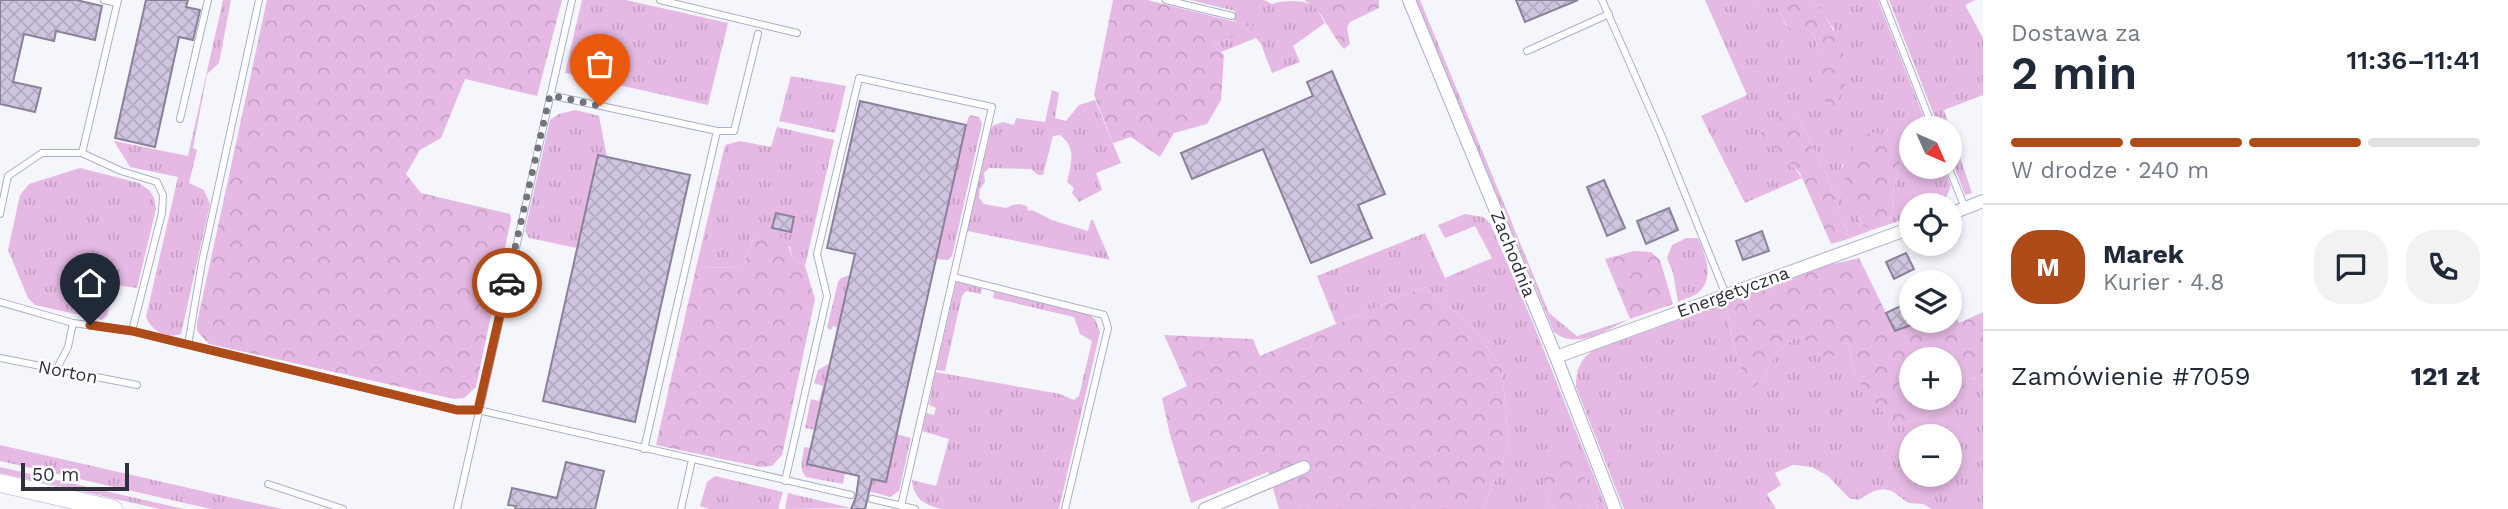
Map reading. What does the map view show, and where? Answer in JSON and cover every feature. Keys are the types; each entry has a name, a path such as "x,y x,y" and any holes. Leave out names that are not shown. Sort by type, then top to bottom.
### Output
{"street":[{"name":"Zachodnia","path":"1409,0 1556,357 1615,509"},
{"path":"1962,209 1983,201"},
{"name":"Energetyczna","path":"1556,357 1899,232"},
{"path":"1205,509 1304,467"},
{"path":"0,484 113,509"}],"lane":[{"path":"82,153 117,1 104,0"},
{"path":"180,119 208,0"},
{"path":"188,345 202,262 258,0"},
{"path":"457,509 572,0"},
{"path":"660,0 797,33"},
{"path":"1166,0 1232,16"},
{"path":"1602,0 1660,132 1726,295"},
{"path":"1883,0 1928,116"},
{"path":"1527,51 1609,14"},
{"path":"550,95 717,131 734,131 758,34"},
{"path":"785,481 827,296 817,254 859,78 992,107 901,506"},
{"path":"643,449 717,131"},
{"path":"0,214 8,176 42,153 82,153 121,171 157,182 163,195 162,213 132,331"},
{"path":"1953,179 1965,208"},
{"path":"953,277 1104,315 1108,328 1065,509"},
{"path":"0,302 73,323 132,331 457,410 478,410 850,495"},
{"path":"56,370 68,347 73,323"},
{"name":"Norton","path":"0,358 137,385"},
{"path":"681,509 692,460"},
{"path":"268,484 343,509"},
{"path":"872,499 915,509"}],"green space":[{"path":"223,0 231,0 219,63 207,74 193,148 197,150 189,183 204,190 210,204 181,334 165,335 156,330 146,317 178,177 130,167 114,141 188,156"},
{"path":"267,0 562,0 537,96 465,79 441,138 420,150 406,174 421,193 510,214 476,387 464,398 454,399 209,344 197,331"},
{"path":"582,0 626,0 728,23 708,105 565,73"},
{"path":"1113,0 1147,0 1256,27 1213,45 1224,55 1221,100 1207,124 1174,133 1160,157 1131,137 1113,143 1094,95"},
{"path":"1190,0 1264,0 1272,4 1303,2 1312,4 1325,23 1293,46 1300,62 1272,73 1256,38 1221,52 1213,45 1255,27 1234,22 1235,11"},
{"path":"1304,0 1379,0 1379,8 1350,22 1347,28 1350,44 1344,49 1321,15"},
{"path":"1415,0 1420,0 1549,313 1577,336 1630,319 1602,333 1582,339 1563,337 1554,332"},
{"path":"1705,0 1757,0 1764,8 1778,8 1786,25 1813,32 1819,53 1823,99 1834,29 1813,0 1878,0 1923,116 1899,116 1899,156 1841,166 1861,225 1872,230 1845,240 1847,232 1828,178 1797,115 1777,151 1802,178 1745,203 1701,116 1747,95"},
{"path":"1757,0 1813,0 1819,8 1838,40 1846,62 1845,85 1833,109 1823,99 1812,78 1818,67 1819,56 1813,32 1799,32 1790,28 1778,8 1764,8"},
{"path":"1889,0 1975,0 1965,5 1983,38 1983,95 1944,110 1946,116 1934,116"},
{"path":"791,76 846,86 835,133 779,121"},
{"path":"1052,90 1059,93 1055,118 1066,121 1079,105 1095,100 1121,163 1096,173 1102,190 1079,202 1072,193 1074,188 1067,182 1071,157 1069,145 1060,135 1053,136 1043,175 1038,175 1031,169 989,168 984,173 985,182 980,189 979,198 984,204 1006,208 1021,204 1027,206 1028,211 1032,210 1054,221 1088,231 1093,220 1110,260 967,231 992,126 1003,122 1014,125 1016,118 1045,122"},
{"path":"576,110 599,116 607,157 598,155 577,248 529,238 525,231 550,120 559,114"},
{"path":"1791,112 1797,115 1828,178 1847,232 1845,240 1831,244 1800,173 1760,134 1773,120"},
{"path":"971,115 979,117 982,124 952,256 948,260 936,259 968,118"},
{"path":"777,127 834,140 805,266 792,256 790,247 755,234 743,267 696,268 725,145 740,141 771,147"},
{"path":"1870,132 1896,137 1899,142 1899,168 1892,197 1893,213 1884,226 1872,230 1861,225 1841,169 1858,141"},
{"path":"1962,163 1972,193 1965,195 1959,179 1962,179"},
{"path":"80,168 139,183 150,191 156,209 137,288 115,285 107,316 102,320 35,305 28,298 8,250 20,195 29,184"},
{"path":"1899,168 1899,179 1948,179 1951,186 1948,193 1899,193 1899,221 1884,226 1893,213 1892,197"},
{"path":"1465,214 1483,217 1490,223 1607,509 1598,509 1575,456 1543,490 1553,509 1483,509 1509,446 1502,368 1469,323 1424,287 1336,324 1317,276 1425,233 1445,278 1492,258 1475,226 1445,238 1438,225"},
{"path":"755,234 786,240 792,256 805,266 815,299 782,455 772,466 760,467 656,445 696,268 743,267"},
{"path":"1686,238 1698,238 1706,258 1708,273 1699,292 1678,302 1673,273 1667,258 1672,245"},
{"path":"1634,251 1651,252 1660,260 1673,304 1630,319 1605,259"},
{"path":"1859,258 1895,331 1899,329 1899,333 1962,333 1962,322 1983,312 1983,375 1968,380 1962,392 1962,347 1899,347 1899,410 1937,410 1896,426 1858,379 1853,368 1850,344 1844,343 1832,358 1816,356 1806,340 1795,337 1775,354 1765,377 1754,388 1745,383 1731,334 1726,303 1829,265"},
{"path":"850,275 838,331 833,326 831,330 827,328 838,282"},
{"path":"957,279 982,289 981,294 966,291 962,296 945,371 936,370"},
{"path":"1424,287 1469,323 1502,368 1509,446 1483,509 1279,509 1268,472 1191,503 1170,435 1162,398 1187,386 1164,335 1253,339 1260,356"},
{"path":"999,288 998,292 1089,314 1095,319 1100,332 1059,509 942,509 921,500 913,487 912,480 936,486 949,439 922,431 926,413 934,415 936,408 929,405 935,372 1060,394 1074,400 1079,396 1092,341 1080,334 1074,317 993,298 994,292 988,289"},
{"path":"1726,303 1731,334 1745,382 1754,388 1765,377 1775,354 1795,337 1850,344 1853,368 1864,388 1896,426 1899,425 1899,487 1962,487 1962,424 1902,424 1937,410 1962,410 1962,392 1968,380 1983,375 1983,509 1932,509 1923,504 1908,503 1892,491 1883,489 1858,500 1849,498 1828,476 1812,467 1793,465 1775,473 1781,485 1767,494 1776,509 1624,509 1576,387 1579,367 1592,351"},
{"path":"830,363 815,430 805,428 811,399 819,401 823,386 814,383 818,370"},
{"path":"896,434 911,438 899,491 890,497 869,491 872,479 886,482"},
{"path":"0,445 283,509 211,509 0,461"},
{"path":"804,447 811,448 808,464 845,473 843,484 806,477 802,467"},
{"path":"1576,456 1598,509 1553,509 1543,490 1547,462"},
{"path":"0,467 184,509 160,509 0,473"},
{"path":"715,476 783,492 778,509 709,509 700,506 707,482"},
{"path":"788,493 851,508 785,509"}],"building":[{"path":"0,0 76,0 102,6 95,40 56,31 54,41 24,34 13,82 41,88 35,112 0,104"},
{"path":"146,0 188,0 186,7 200,10 193,40 179,37 155,147 115,138"},
{"path":"1516,0 1578,0 1525,22"},
{"path":"1332,71 1385,194 1358,205 1372,238 1311,263 1263,149 1192,179 1181,153 1313,96 1307,82"},
{"path":"860,101 966,125 886,482 872,479 865,509 851,509 859,476 807,464 855,254 827,248"},
{"path":"598,155 690,175 635,422 543,401"},
{"path":"1604,180 1625,228 1607,236 1587,187"},
{"path":"1669,208 1678,230 1646,244 1637,221"},
{"path":"776,213 794,217 791,232 772,228"},
{"path":"1762,231 1769,251 1743,260 1736,241"},
{"path":"1899,256 1908,256 1914,269 1899,270 1899,276 1894,279 1886,262"},
{"path":"1899,307 1899,330 1895,331 1886,313"},
{"path":"566,462 604,471 595,509 515,509 516,506 508,505 512,488 557,498"}],"way so far":[{"path":"507,283 550,95 600,106"}],"route":[{"path":"90,325 132,331 457,410 478,410 507,283"}]}
